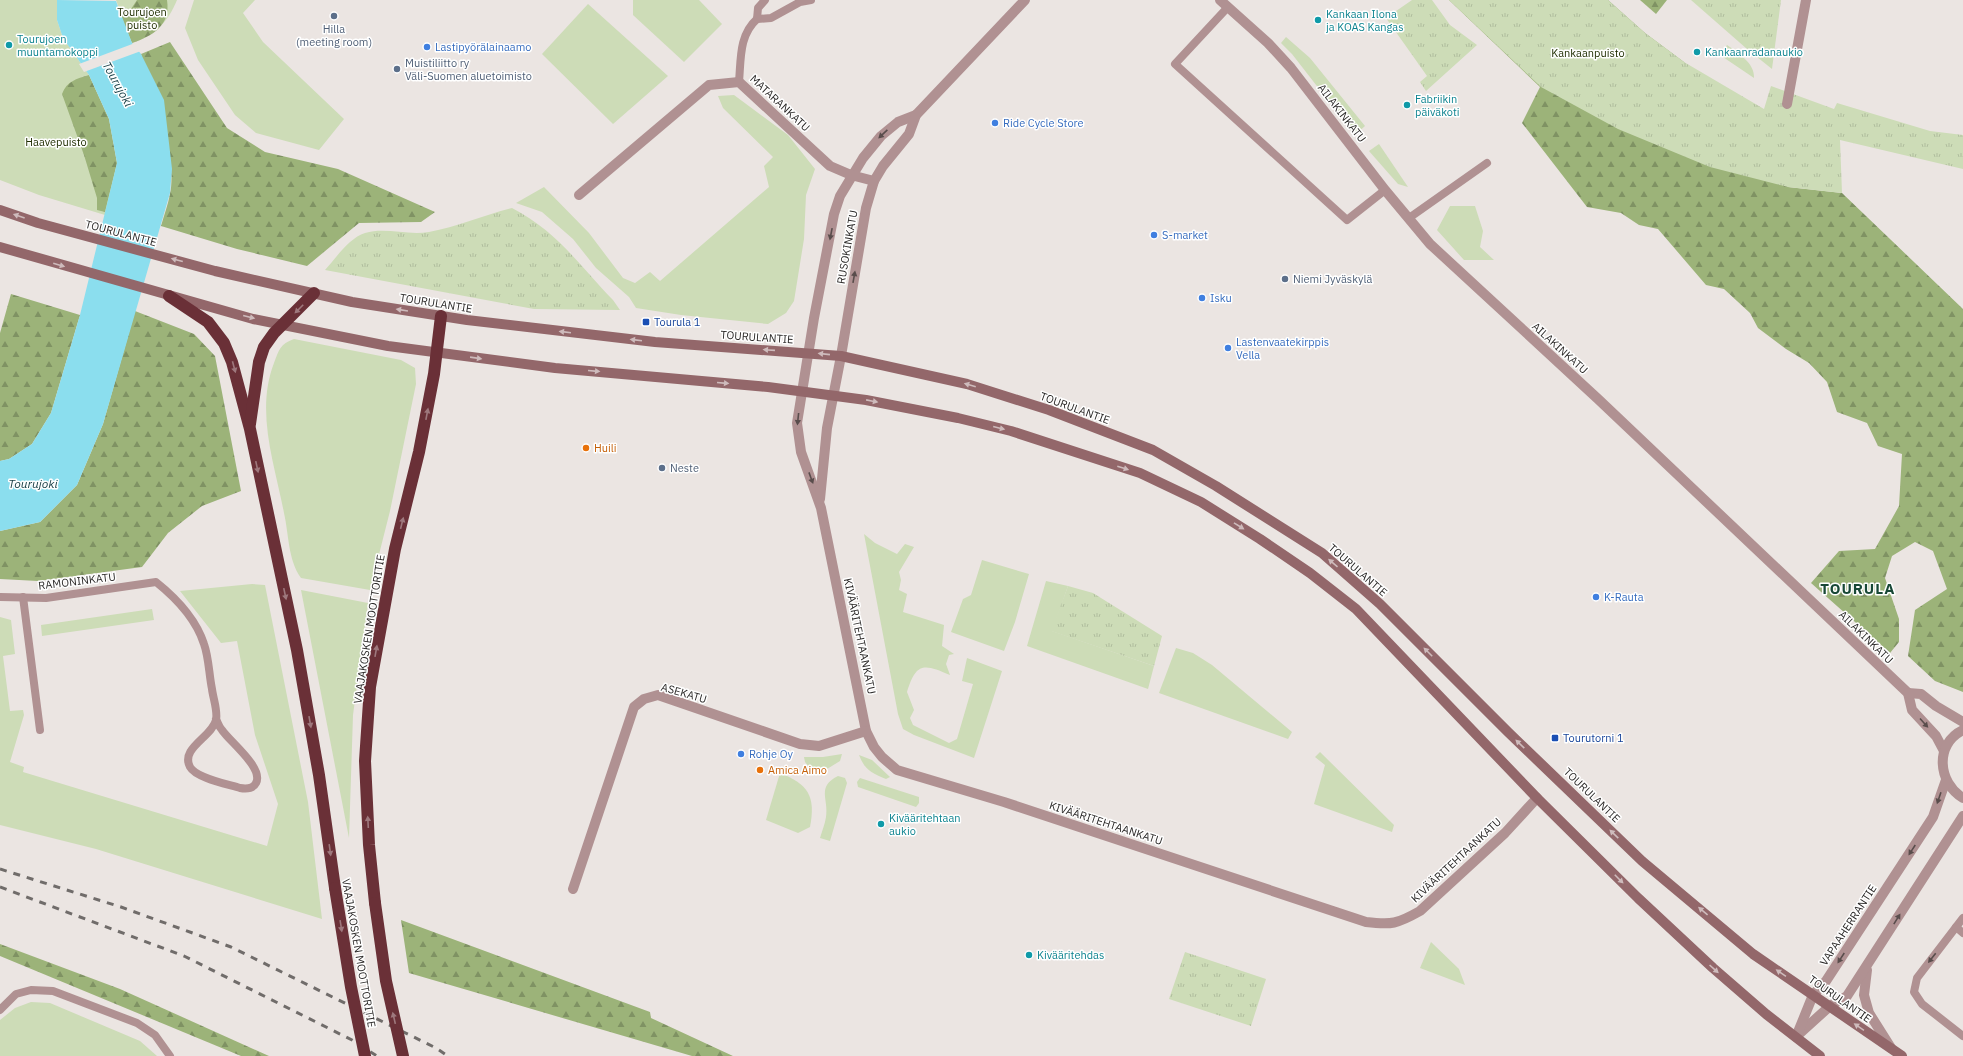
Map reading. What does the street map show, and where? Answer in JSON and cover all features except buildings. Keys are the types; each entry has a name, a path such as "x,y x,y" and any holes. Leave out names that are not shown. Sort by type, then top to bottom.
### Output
{"highway":[{"path":"250,429 260,362 264,347 274,333 314,293"},
{"name":"VAAJAKOSKEN MOOTTORITIE","path":"169,296 208,322 224,343 231,357 250,429 297,650 320,775 350,987 365,1056"},
{"name":"VAAJAKOSKEN MOOTTORITIE","path":"403,1056 386,981 375,903 369,845 365,761 370,687 396,549 419,452 437,352 441,316"}],"main road":[{"name":"TOURULANTIE","path":"0,210 38,223 215,271 352,302 441,316 655,342 808,352 841,356 967,384 1049,410 1145,447 1216,486 1280,525 1322,554 1380,604 1508,732 1642,861 1753,954 1902,1056"},
{"path":"0,247 211,307 388,346 555,368 802,391 870,400 950,416 1011,431 1140,473 1201,502 1260,539 1310,573 1356,609 1538,798 1638,898 1712,968 1820,1056"}],"street":[{"name":"RUSOKINKATU","path":"834,395 866,208 874,181 883,166 909,134 916,115 1025,0"},
{"name":"AILAKINKATU","path":"1220,0 1268,44 1291,68 1430,244 1598,399 1908,693 1912,710 1936,736 1944,751"},
{"path":"1787,104 1806,0"},
{"name":"MATARANKATU","path":"579,195 709,85 739,82 830,166 851,175 874,181"},
{"name":"RUSOKINKATU","path":"808,352 834,214 840,196 851,175 881,136 898,122 916,115"},
{"name":"KIVÄÄRITEHTAANKATU","path":"808,352 797,423 800,445 820,503 866,731 874,747 897,770 1004,802 1366,922 1386,925 1404,920 1420,911 1505,833 1538,798"},
{"name":"KIVÄÄRITEHTAANKATU","path":"820,503 827,428 834,395"},
{"name":"AILAKINKATU","path":"1908,693 1921,694 1936,706 1963,722"},
{"name":"ASEKATU","path":"573,889 634,707 644,699 658,696 800,744 820,746 866,731"},
{"path":"1963,730 1950,740 1944,751 1942,768 1946,780 1952,790 1963,798"},
{"name":"VAPAAHERRANTIE","path":"1796,1037 1813,995 1826,981 1933,817 1946,780"},
{"path":"1796,1037 1830,1006 1847,996 1963,816"},
{"path":"1867,967 1864,995 1869,1013 1891,1048"}],"lane":[{"path":"757,19 758,8 765,0"},
{"path":"739,82 743,39 752,23 757,19 771,18 800,2 811,0"},
{"path":"1228,7 1175,64 1347,220 1386,190"},
{"path":"1408,218 1487,163"},
{"name":"RAMONINKATU","path":"0,597 46,598 156,582 180,604 201,636 205,646 216,719"},
{"path":"23,597 40,730"},
{"path":"216,719 221,729 253,765 257,774 257,781 254,786 247,789 195,774 190,766 188,760 189,753 210,730 216,719"},
{"path":"1963,918 1917,978 1914,992 1922,1004 1963,1036"},
{"path":"1956,927 1963,933"},
{"path":"0,1010 16,994 31,990 53,991 137,1023 155,1035 170,1056"}],"green space":[{"name":"Haavepuisto","path":"0,0 57,0 57,20 63,38 89,75 117,163 105,215 39,195 0,180"},
{"name":"Tourujoen puisto","path":"116,0 177,0 169,15 160,27 140,40 132,43"},
{"name":"Tourujoen puisto","path":"137,0 167,0 168,9 163,23 159,28 147,37 132,43 120,14 131,9"},
{"path":"194,0 255,0 243,13 263,42 344,119 319,150 256,133 235,115 198,60 185,28"},
{"path":"633,0 699,0 722,24 684,62 633,15"},
{"path":"1412,0 1432,0 1450,25 1477,45 1426,91 1420,82 1427,76 1386,18"},
{"path":"1449,0 1608,0 1645,33 1684,62 1788,187 1842,193 1963,309 1963,692 1935,681 1908,656 1915,610 1947,589 1933,551 1915,542 1892,556 1885,578 1899,619 1899,642 1890,653 1811,583 1839,551 1875,549 1899,506 1902,454 1878,446 1867,423 1837,412 1827,382 1809,363 1786,349 1758,328 1750,313 1724,289 1706,285 1658,229 1639,225 1621,213 1587,207 1522,123 1540,87"},
{"name":"Kankaanpuisto","path":"1449,0 1608,0 1645,33 1684,62 1764,109 1771,86 1834,109 1837,103 1930,131 1963,135 1963,169 1840,140 1842,193 1788,187 1710,167 1618,129 1541,87"},
{"path":"1640,0 1667,0 1656,14"},
{"path":"1691,0 1781,0 1772,69 1747,49"},
{"path":"588,4 668,76 613,124 542,54"},
{"path":"1286,37 1310,58 1365,126 1355,135 1292,54 1281,43"},
{"path":"170,42 227,128 265,152 338,169 435,212 421,222 359,223 307,266 237,249 161,226 170,194 172,178 163,124 141,54"},
{"path":"1727,45 1749,63 1754,73 1754,78 1720,55"},
{"path":"89,75 109,119 117,163 105,212 97,210 97,198 84,155 62,94 69,83"},
{"path":"734,95 788,135 815,169 806,195 804,239 794,301 786,313 768,324 681,315 636,308 629,297 596,268 573,239 542,212 516,203 544,187 589,233 623,278 635,283 650,272 660,281 769,187 764,166 773,157 723,108 718,96"},
{"path":"1379,144 1408,187 1398,184 1369,151"},
{"path":"1450,206 1475,206 1483,231 1480,247 1494,260 1464,260 1437,230"},
{"path":"512,208 528,217 555,238 613,300 620,310 534,309 325,270 348,244 365,233 373,231 413,233 429,232"},
{"path":"11,294 80,315 51,413 32,444 9,459 0,461 0,333"},
{"path":"135,311 194,334 215,356 241,491 202,506 168,533 142,567 38,581 0,579 0,531 40,522 77,485 103,424"},
{"path":"294,339 401,360 415,368 416,384 390,511 370,590 301,578 291,555 286,521 268,438 266,400 269,382 277,354 283,345"},
{"path":"864,534 875,543 897,554 905,544 914,547 899,572 901,580 899,590 907,594 903,612 944,625 942,646 954,654 949,655 946,664 950,675 927,667 917,671 914,675 907,692 914,710 910,718 913,725 949,743 957,739 973,684 962,681 967,658 1002,671 974,758 914,735 903,729 898,714"},
{"path":"982,560 1029,574 1015,622 1004,651 951,632 963,599 971,595"},
{"path":"1046,581 1068,586 1052,631 1154,666 1148,689 1027,646"},
{"path":"252,584 265,585 308,802 322,919 96,849 0,825 0,617 11,620 15,654 3,656 10,711 23,710 24,715 10,762 24,767 23,772 267,846 278,804 255,735 237,641 221,643 180,591"},
{"path":"1068,586 1093,593 1162,636 1154,666 1051,631"},
{"path":"301,590 368,603 353,715 349,838"},
{"path":"152,609 154,620 42,636 41,625"},
{"path":"1176,648 1193,653 1212,665 1292,732 1288,739 1159,693"},
{"path":"1320,752 1394,825 1392,832 1314,804 1325,765 1315,757"},
{"path":"842,754 840,761 827,769 809,767 805,762 804,757 823,757"},
{"path":"859,755 872,760 890,777 886,779 876,775 866,768"},
{"path":"780,773 790,777 803,787 808,792 811,799 812,816 810,827 798,833 766,820"},
{"path":"838,776 845,778 847,783 830,841 820,838 826,817 825,789 831,780"},
{"path":"860,778 919,797 919,803 916,807 858,787 857,782"},
{"path":"401,920 650,1012 651,1018 733,1056 692,1056 409,973"},
{"path":"1431,942 1459,969 1465,985 1420,968"},
{"path":"0,944 120,989 269,1056 241,1056 0,956"},
{"path":"1185,952 1266,979 1251,1026 1169,999"},
{"path":"31,1002 50,1003 140,1041 157,1056 0,1056 0,1020 15,1008"}],"water":[{"name":"Tourujoki","path":"57,0 116,1 132,43 141,54 164,100 172,169 170,193 103,424 77,485 40,522 0,531 0,461 9,459 32,444 51,413 80,315 117,163 109,119 89,75 63,38 57,20"}],"pier":[{"path":"135,43 141,51 84,72 79,64"}],"railway":[{"path":"0,869 121,907 231,947 436,1048 448,1056"},
{"path":"0,887 184,956 352,1040 377,1056"}],"place":[{"name":"Hilla (meeting room)","path":"334,16"},
{"name":"Kankaan Ilona ja KOAS Kangas","path":"1318,20"},
{"name":"Tourujoen muuntamokoppi","path":"9,45"},
{"name":"Lastipyörälainaamo","path":"427,47"},
{"name":"Kankaanradanaukio","path":"1697,52"},
{"name":"Muistiliitto ry Väli-Suomen aluetoimisto","path":"397,69"},
{"name":"Fabriikin päiväkoti","path":"1407,105"},
{"name":"Ride Cycle Store","path":"995,123"},
{"name":"S-market","path":"1154,235"},
{"name":"Niemi Jyväskylä","path":"1285,279"},
{"name":"Isku","path":"1202,298"},
{"name":"Tourula 1","path":"646,322"},
{"name":"Lastenvaatekirppis Vella","path":"1228,348"},
{"name":"Huili","path":"586,448"},
{"name":"Neste","path":"662,468"},
{"name":"K-Rauta","path":"1596,597"},
{"name":"Tourutorni 1","path":"1555,738"},
{"name":"Rohje Oy","path":"741,754"},
{"name":"Amica Aimo","path":"760,770"},
{"name":"Kivääritehtaan aukio","path":"881,824"},
{"name":"Kivääritehdas","path":"1029,955"}],"district":[{"name":"TOURULA","path":"1858,588"}]}
